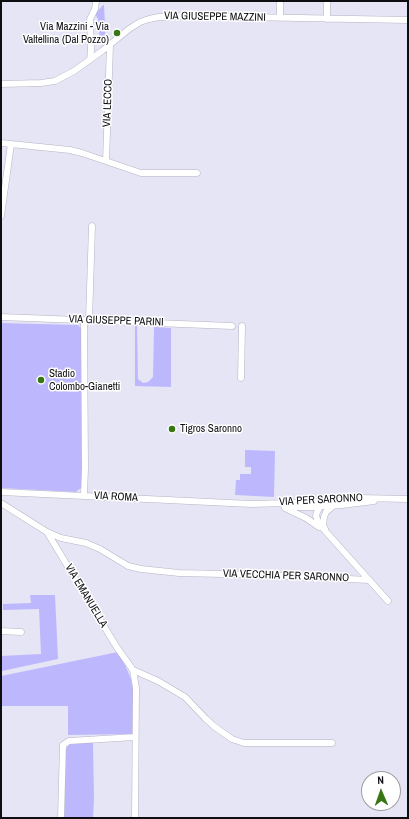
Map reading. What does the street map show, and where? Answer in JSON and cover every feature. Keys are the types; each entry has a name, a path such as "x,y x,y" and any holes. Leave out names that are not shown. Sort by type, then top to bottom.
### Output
{"street":[{"path":"90,60 90,19 96,10 96,1"},
{"name":"VIA GIUSEPPE MAZZINI","path":"280,1 280,18"},
{"path":"327,1 327,19"},
{"name":"VIA GIUSEPPE MAZZINI","path":"1,84 55,82 69,75 140,22 159,17 190,16 408,20"},
{"name":"VIA LECCO","path":"106,161 110,45"},
{"path":"1,143 70,150 141,173 197,173"},
{"path":"1,216 10,144"},
{"path":"84,496 87,320 92,226"},
{"name":"VIA GIUSEPPE PARINI","path":"1,317 232,326"},
{"path":"241,378 242,326"},
{"name":"VIA ROMA","path":"1,492 231,502"},
{"name":"VIA PER SARONNO","path":"254,504 325,502 359,498 408,498"},
{"name":"VIA PER SARONNO","path":"231,502 295,507 320,507 389,498"},
{"path":"325,502 317,512 316,516 319,524 388,602"},
{"path":"1,503 47,532"},
{"path":"279,506 306,518 327,532"},
{"path":"327,532 323,526 324,517 333,506"},
{"name":"VIA VECCHIA PER SARONNO","path":"47,532 61,538 86,543 100,549 128,566 141,569 202,574 266,574 369,580"},
{"name":"VIA EMANUELLA","path":"47,532 108,633 133,670"},
{"path":"1,631 21,632"},
{"path":"133,670 158,681 185,697 206,719 232,740 244,743 332,743"},
{"path":"133,670 136,688 135,818"},
{"path":"61,818 63,745 69,740 135,737"}],"shaded area":[{"path":"103,5 106,43 100,42 98,19 95,14"},
{"name":"Stadio Colombo-Gianetti","path":"1,323 78,325 81,328 82,487 76,492 1,488"},
{"path":"135,326 137,326 138,379 143,383 148,382 153,377 154,327 171,328 171,387 135,386"},
{"path":"245,450 275,451 274,497 235,495 236,480 240,480 240,474 251,474 251,467 245,467"},
{"path":"30,595 55,595 58,659 2,671 1,656 41,654 39,609 3,610 3,604 31,603"},
{"path":"118,652 131,679 134,694 133,734 68,735 68,706 1,706 1,676"},
{"path":"93,742 93,818 64,818 66,749 69,744"}],"place":[{"name":"Via Mazzini - Via Valtellina (Dal Pozzo)","path":"117,33"},
{"name":"Stadio Colombo-Gianetti","path":"41,380"},
{"name":"Tigros Saronno","path":"172,429"}]}
